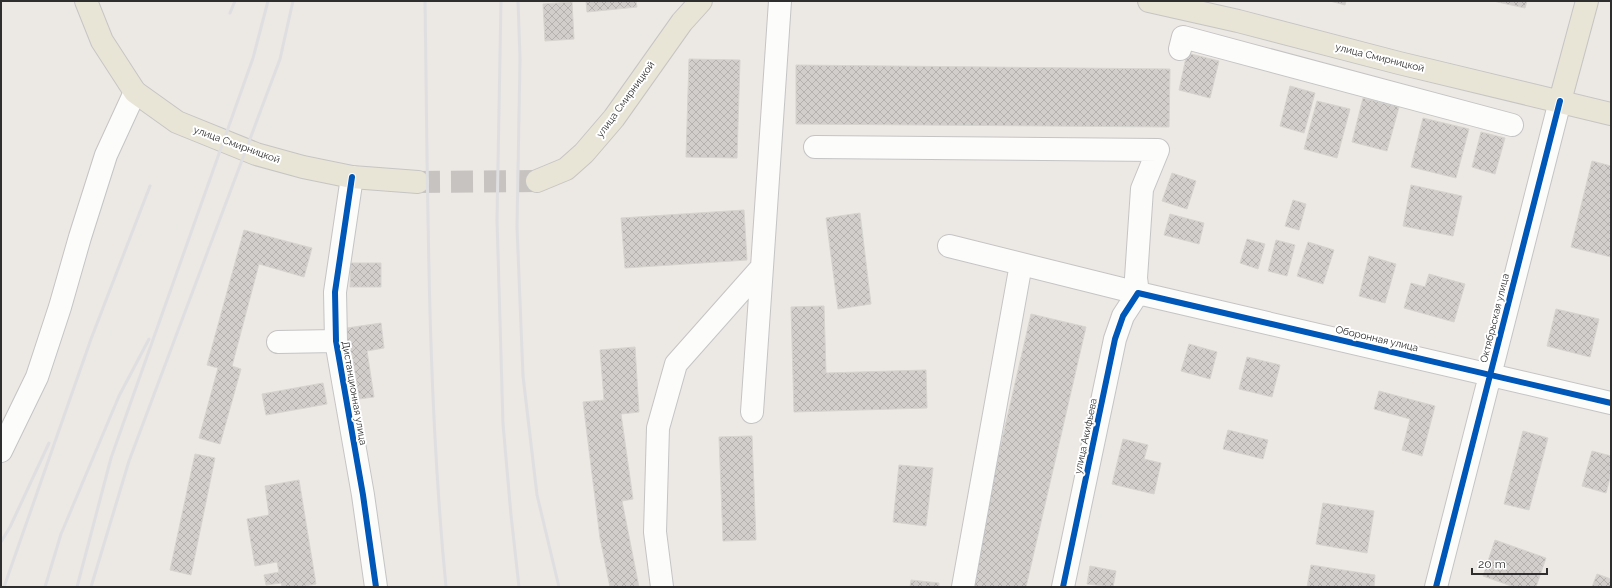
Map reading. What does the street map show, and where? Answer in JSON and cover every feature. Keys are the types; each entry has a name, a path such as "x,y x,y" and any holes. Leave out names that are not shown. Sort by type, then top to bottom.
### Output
{"main road":[{"path":"86,1 102,41 135,92"},
{"name":"улица Смирницкой","path":"537,181 566,169 584,153 614,118 682,22 701,1"},
{"name":"улица Смирницкой","path":"1149,1 1238,21 1399,63 1611,114"},
{"name":"Октябрьская улица","path":"1560,101 1587,1"},
{"name":"улица Смирницкой","path":"135,92 177,122 256,154 303,167 352,177 418,182"}],"street":[{"path":"752,412 780,1"},
{"path":"1180,49 1183,37 1512,125"},
{"path":"1,451 37,377 106,155 135,92"},
{"name":"Октябрьская улица","path":"1436,587 1560,101"},
{"path":"815,147 1158,150 1142,189 1137,258 1138,293"},
{"name":"Дистанционная улица","path":"352,177 336,292 336,341 363,495 376,587"},
{"name":"Оборонная улица","path":"949,246 1138,293 1611,403"},
{"path":"963,587 1020,264"},
{"path":"662,587 655,532 658,428 676,364 762,266"},
{"name":"улица Акифьева","path":"1063,587 1115,339 1123,316 1138,293"},
{"path":"278,342 336,341"}],"building":[{"path":"586,1 636,1 637,7 587,12"},
{"path":"1330,1 1346,1 1345,5"},
{"path":"1493,1 1527,1 1525,8"},
{"path":"572,2 574,39 545,41 543,4"},
{"path":"1187,53 1219,61 1210,98 1179,90"},
{"path":"689,59 740,60 737,158 686,157"},
{"path":"796,65 1170,69 1169,127 796,124"},
{"path":"1290,86 1315,93 1304,133 1280,126"},
{"path":"1363,98 1399,107 1387,151 1352,142"},
{"path":"1317,101 1350,109 1337,158 1304,149"},
{"path":"1423,118 1469,129 1456,178 1411,167"},
{"path":"1481,132 1505,138 1495,174 1472,167"},
{"path":"1592,161 1611,166 1611,257 1571,247"},
{"path":"1172,173 1196,181 1187,209 1162,201"},
{"path":"1411,185 1462,196 1453,236 1403,226"},
{"path":"1293,200 1306,204 1299,230 1285,226"},
{"path":"744,210 747,260 625,268 621,218"},
{"path":"860,213 871,304 838,309 826,218"},
{"path":"1170,214 1204,223 1199,244 1164,235"},
{"path":"244,230 312,248 304,277 259,264 232,366 241,369 220,444 199,438 218,368 207,365"},
{"path":"1247,239 1265,244 1258,269 1240,263"},
{"path":"1276,240 1295,245 1287,276 1268,271"},
{"path":"1308,242 1334,250 1323,284 1297,276"},
{"path":"1369,256 1396,264 1385,303 1359,296"},
{"path":"351,263 381,263 381,287 350,287"},
{"path":"1429,274 1465,284 1454,322 1404,308 1411,283 1425,287"},
{"path":"824,306 826,373 926,370 927,408 794,412 791,307"},
{"path":"1556,309 1599,319 1590,357 1547,346"},
{"path":"1031,314 1086,327 1026,587 968,587"},
{"path":"381,323 384,348 367,351 374,397 359,399 352,353 344,354 340,329"},
{"path":"1189,344 1217,352 1210,379 1181,371"},
{"path":"635,347 639,412 621,414 633,499 622,501 639,587 610,587 600,538 583,402 604,400 600,350"},
{"path":"1247,357 1280,365 1272,397 1239,389"},
{"path":"323,383 327,404 266,415 262,394"},
{"path":"1379,391 1435,406 1422,456 1402,450 1410,419 1374,409"},
{"path":"1228,430 1268,440 1263,459 1223,449"},
{"path":"1523,431 1548,438 1529,510 1504,504"},
{"path":"752,436 756,540 723,541 719,437"},
{"path":"1123,439 1148,445 1144,459 1161,463 1154,494 1112,484"},
{"path":"1592,451 1611,456 1611,474 1606,493 1582,486"},
{"path":"195,454 215,458 191,575 170,570"},
{"path":"899,465 933,468 926,526 893,522"},
{"path":"299,480 316,584 300,587 282,587 281,583 266,585 264,575 279,572 277,562 255,566 247,519 269,515 265,486"},
{"path":"1323,503 1374,511 1367,553 1316,544"},
{"path":"1495,540 1546,558 1536,587 1514,587 1483,576"},
{"path":"1311,565 1375,575 1374,587 1307,587"},
{"path":"1090,566 1116,571 1113,587 1087,584"},
{"path":"1597,574 1611,579 1611,587 1592,587"},
{"path":"911,580 939,583 939,587 910,587"}],"tunnel":[{"path":"418,182 537,181"}],"railway":[{"path":"230,13 235,1"},
{"path":"77,587 111,458 253,58 268,1"},
{"path":"91,587 129,461 280,59 293,1"},
{"path":"425,1 428,221 432,367 435,441 446,587"},
{"path":"501,1 497,219 503,424 519,587"},
{"path":"518,1 520,59 517,227 523,376 537,495 559,587"},
{"path":"4,587 91,339 150,186"},
{"path":"45,587 61,534 119,396 149,339"},
{"path":"1,542 10,527 49,443"}],"cycle path":[{"path":"1436,587 1560,101"},
{"path":"352,177 335,292 336,341 363,495 376,587"},
{"path":"1063,587 1115,339 1123,316 1138,293 1611,403"}]}
